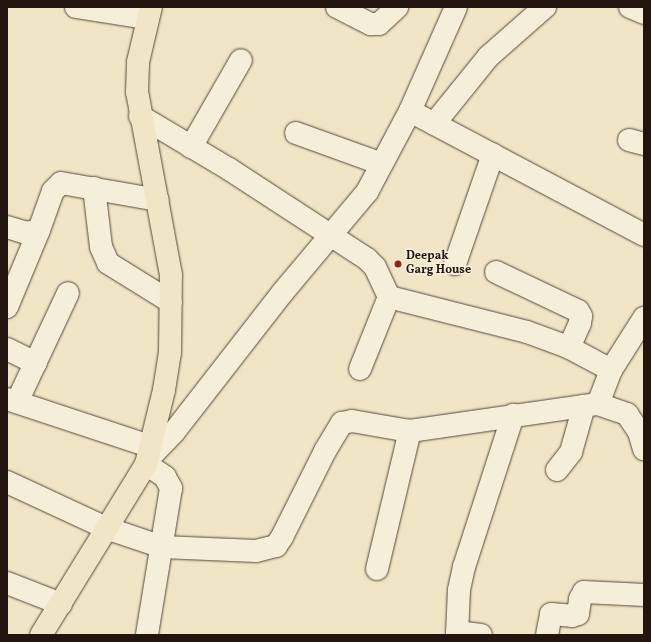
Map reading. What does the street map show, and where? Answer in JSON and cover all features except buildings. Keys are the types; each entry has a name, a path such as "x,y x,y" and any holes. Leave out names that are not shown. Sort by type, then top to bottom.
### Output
{"main road":[{"path":"42,635 149,457 170,353 171,275 158,200 140,116 137,92 138,62 149,12"}],"street":[{"path":"76,7 149,12"},
{"path":"337,7 371,24 379,24 397,7"},
{"path":"149,457 174,432 283,292 367,192 410,111 456,7"},
{"path":"434,124 488,57 545,7"},
{"path":"630,7 644,13"},
{"path":"191,147 241,60"},
{"path":"410,111 644,235"},
{"path":"140,116 332,235 375,267 389,297 360,369"},
{"path":"296,133 382,164"},
{"path":"455,264 493,154"},
{"path":"7,307 56,186 68,183 158,200"},
{"path":"94,188 101,247 108,263 171,302"},
{"path":"7,227 27,233 39,230"},
{"path":"496,272 578,311 581,316 580,324 569,348"},
{"path":"68,293 36,363 12,400 149,457 165,476 172,488 147,635"},
{"path":"389,297 526,332 569,348 611,370"},
{"path":"557,470 571,452 591,405 644,318"},
{"path":"7,349 36,363"},
{"path":"7,482 106,528 162,547 256,551 276,546 342,423 352,421 410,431 591,405 636,413 644,449"},
{"path":"481,635 457,634 459,590 464,567 513,415"},
{"path":"377,568 410,431"},
{"path":"7,584 61,604"},
{"path":"547,635 552,614 572,616 578,614 580,599 584,592 644,595"}],"place":[{"name":"Deepak Garg House","path":"398,264"}]}
